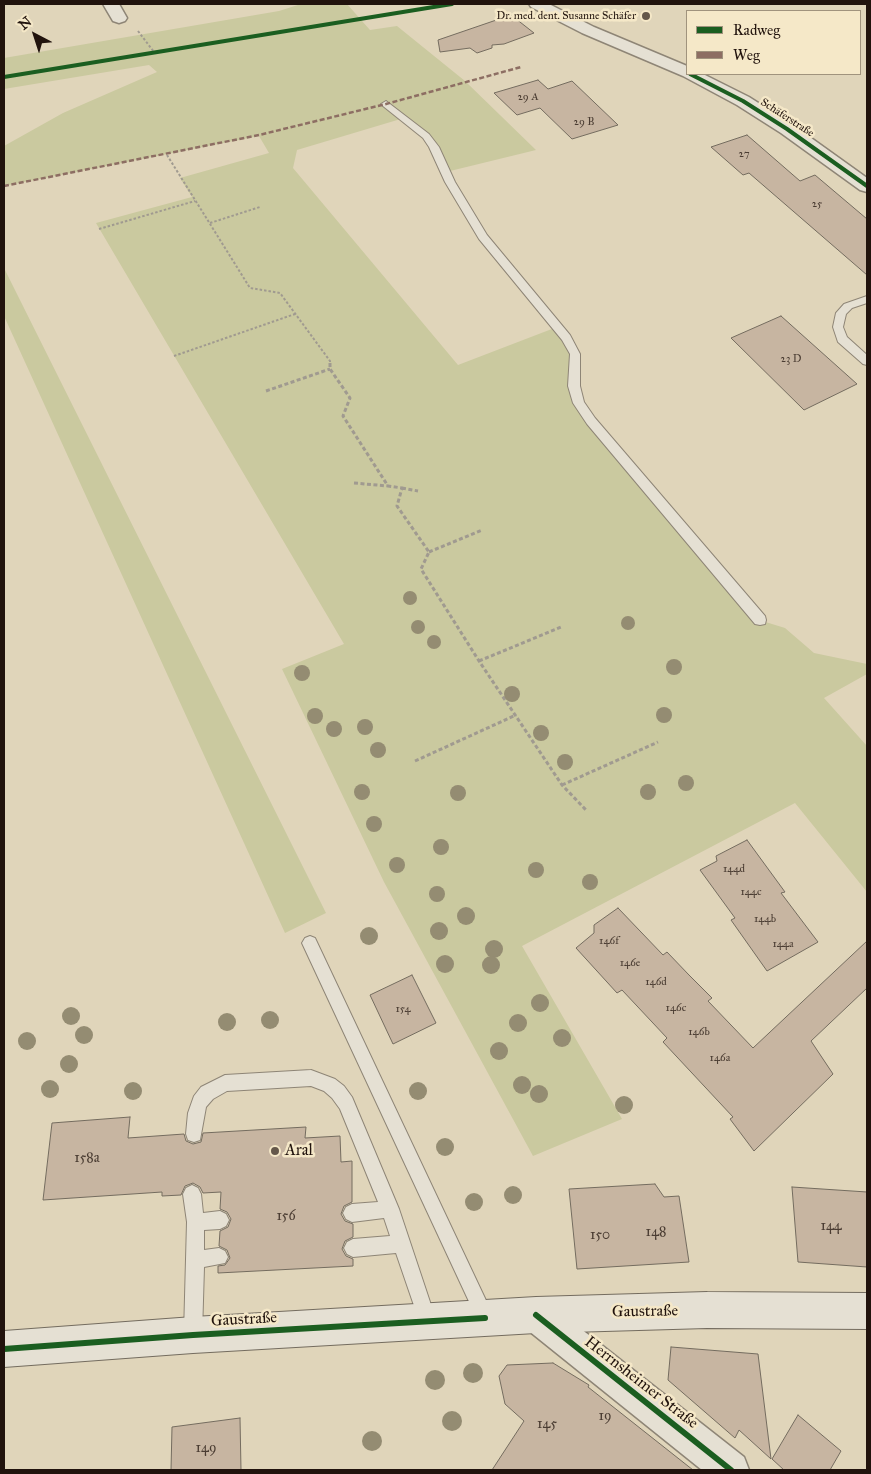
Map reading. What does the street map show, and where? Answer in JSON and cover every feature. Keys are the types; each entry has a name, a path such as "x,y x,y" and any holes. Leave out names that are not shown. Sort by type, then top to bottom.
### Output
{"main road":[{"name":"Gaustraße","path":"4,1349 193,1335 536,1315 707,1310 867,1311"}],"street":[{"name":"Schäferstraße","path":"537,4 588,30 686,72"},
{"name":"Schäferstraße","path":"693,75 743,102 787,129 866,183"},
{"name":"Herrnsheimer Straße","path":"536,1315 731,1470"}],"lane":[{"path":"386,104 426,136 434,147 460,199 483,237 566,338 575,354 574,386 578,402 591,421 760,620"},
{"path":"867,299 848,306 841,313 838,327 842,339 867,361"},
{"path":"310,943 485,1318"},
{"path":"194,1134 196,1113 200,1102 207,1093 225,1083 311,1078 321,1081 338,1092 346,1103 390,1209 428,1321"},
{"path":"192,1194 196,1222 193,1335"},
{"path":"352,1213 390,1209"},
{"path":"196,1222 220,1220"},
{"path":"353,1248 401,1244"},
{"path":"196,1259 218,1257"}],"path":[{"path":"167,155 250,288 280,293 330,361 330,369 350,398 343,416 388,486"},
{"path":"99,229 195,200"},
{"path":"210,223 260,207"},
{"path":"174,356 295,314"},
{"path":"266,391 330,369"},
{"path":"354,483 388,486 418,492"},
{"path":"402,488 397,506 429,552"},
{"path":"482,530 429,552 421,569 479,661 562,785 586,810"},
{"path":"479,661 561,627"},
{"path":"415,761 516,715"},
{"path":"562,785 658,742"}],"green space":[{"path":"301,4 347,4 370,30 397,26 465,81 536,150 446,172 434,147 404,118 297,150 293,168 458,365 557,327 575,354 579,403 759,620 785,628 814,653 867,664 867,674 824,698 867,746 867,892 795,803 522,946 622,1119 533,1156 384,882 282,669 344,644 96,223 192,197 180,178 269,153 259,136 4,186 4,146 63,113 157,72 149,65 4,89 4,58 279,11"},
{"path":"4,268 326,913 285,933 4,316"}],"building":[{"path":"511,15 534,33 504,44 492,45 492,48 477,53 470,48 440,52 438,40"},
{"path":"538,80 548,89 572,81 618,125 572,139 540,108 517,115 494,93"},
{"path":"747,135 800,181 815,175 867,219 867,275 749,173 743,175 711,147"},
{"path":"781,316 857,384 804,410 731,338"},
{"path":"747,840 785,892 781,893 818,942 767,971 731,920 735,918 700,870 717,861 716,856"},
{"path":"618,908 663,955 667,952 712,998 708,1001 753,1048 867,941 867,988 811,1041 833,1074 754,1151 730,1119 733,1117 663,1042 667,1038 622,990 617,993 576,948 594,933 594,925"},
{"path":"412,975 436,1023 393,1044 370,995"},
{"path":"130,1117 128,1138 184,1134 186,1141 193,1144 201,1142 203,1133 306,1127 305,1138 340,1136 341,1162 352,1161 352,1202 344,1206 341,1214 345,1221 353,1224 353,1237 345,1241 342,1249 346,1256 353,1259 353,1266 218,1273 218,1266 225,1265 230,1258 227,1250 219,1246 220,1231 228,1227 231,1219 227,1212 220,1209 221,1192 203,1193 200,1187 193,1183 185,1186 181,1195 162,1196 162,1192 43,1200 52,1123"},
{"path":"655,1184 664,1197 679,1196 689,1262 577,1269 569,1189"},
{"path":"792,1187 867,1192 867,1267 798,1262"},
{"path":"671,1347 758,1354 771,1459 739,1430 735,1438 668,1380"},
{"path":"553,1363 589,1385 588,1387 693,1470 492,1470 524,1421 505,1404 499,1376 507,1365"},
{"path":"798,1415 841,1451 830,1470 784,1470 772,1459"},
{"path":"240,1418 241,1470 171,1470 172,1427"}],"marked path":[{"path":"4,186 259,135 386,104 521,67"}],"cycle path":[{"path":"4,77 452,4"},
{"path":"692,75 743,101 787,129 867,186"},
{"path":"536,1315 731,1470"},
{"path":"4,1349 193,1335 485,1318"}],"place":[{"name":"Dr. med. dent. Susanne Schäfer","path":"646,16"},
{"name":"Aral","path":"275,1151"}]}
